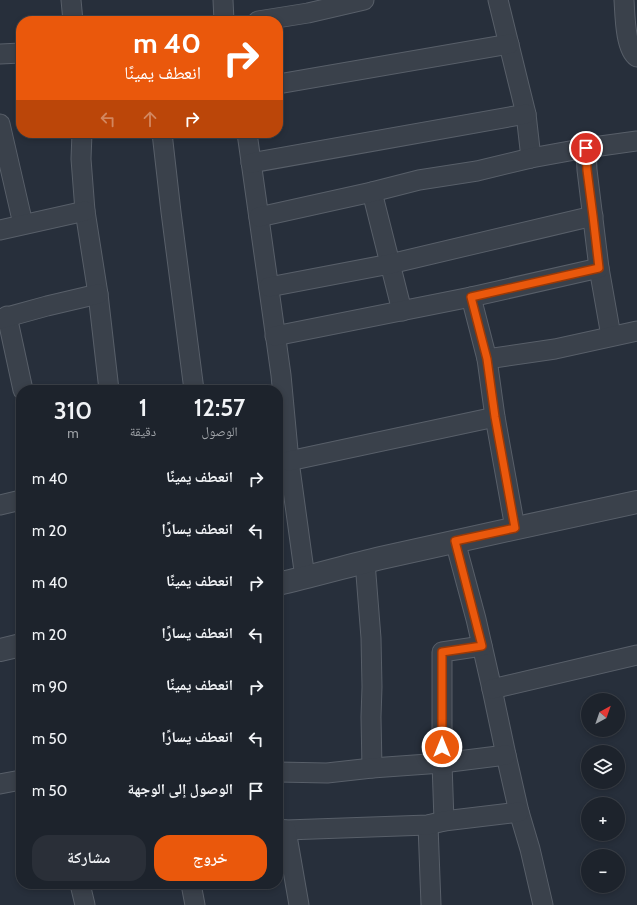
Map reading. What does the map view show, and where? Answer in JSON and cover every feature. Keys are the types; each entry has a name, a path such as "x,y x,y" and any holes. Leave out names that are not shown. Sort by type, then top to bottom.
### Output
{"street":[{"path":"71,0 73,16"},
{"path":"223,0 224,16"},
{"path":"283,16 362,0"},
{"path":"498,0 526,114 530,158"},
{"path":"624,0 627,38 633,54 637,57"},
{"path":"283,83 509,44"},
{"path":"0,54 16,53"},
{"path":"251,163 526,114"},
{"path":"1,135 24,224"},
{"path":"82,138 81,159 85,211 98,294 108,385"},
{"path":"163,138 193,385"},
{"path":"248,138 276,336 281,385"},
{"path":"258,217 419,180 477,171 530,158 586,148 637,142"},
{"path":"586,148 587,170 599,268 611,336"},
{"path":"372,192 402,311"},
{"path":"0,230 85,211"},
{"path":"269,287 390,264 593,216"},
{"path":"276,336 471,297 599,268"},
{"path":"21,385 4,318 98,294"},
{"path":"471,297 487,359 495,417 515,528"},
{"path":"487,359 555,349 637,331"},
{"path":"289,461 495,417"},
{"path":"283,433 289,461 305,578"},
{"path":"0,505 16,501"},
{"path":"283,583 455,541 637,502"},
{"path":"455,541 482,646 519,812 530,849 543,905"},
{"path":"365,562 372,680 372,768"},
{"path":"0,650 16,646"},
{"path":"431,905 436,823 442,763 442,652 482,646"},
{"path":"492,689 636,660"},
{"path":"283,772 327,773 442,763 506,755"},
{"path":"0,784 16,781"},
{"path":"283,830 436,823 519,812"},
{"path":"283,834 299,905"},
{"path":"81,889 85,905"},
{"path":"192,889 195,905"}],"route":[{"path":"442,747 442,652 482,646 455,541 515,528 495,417 487,359 471,297 599,268 587,170 586,148"}]}
